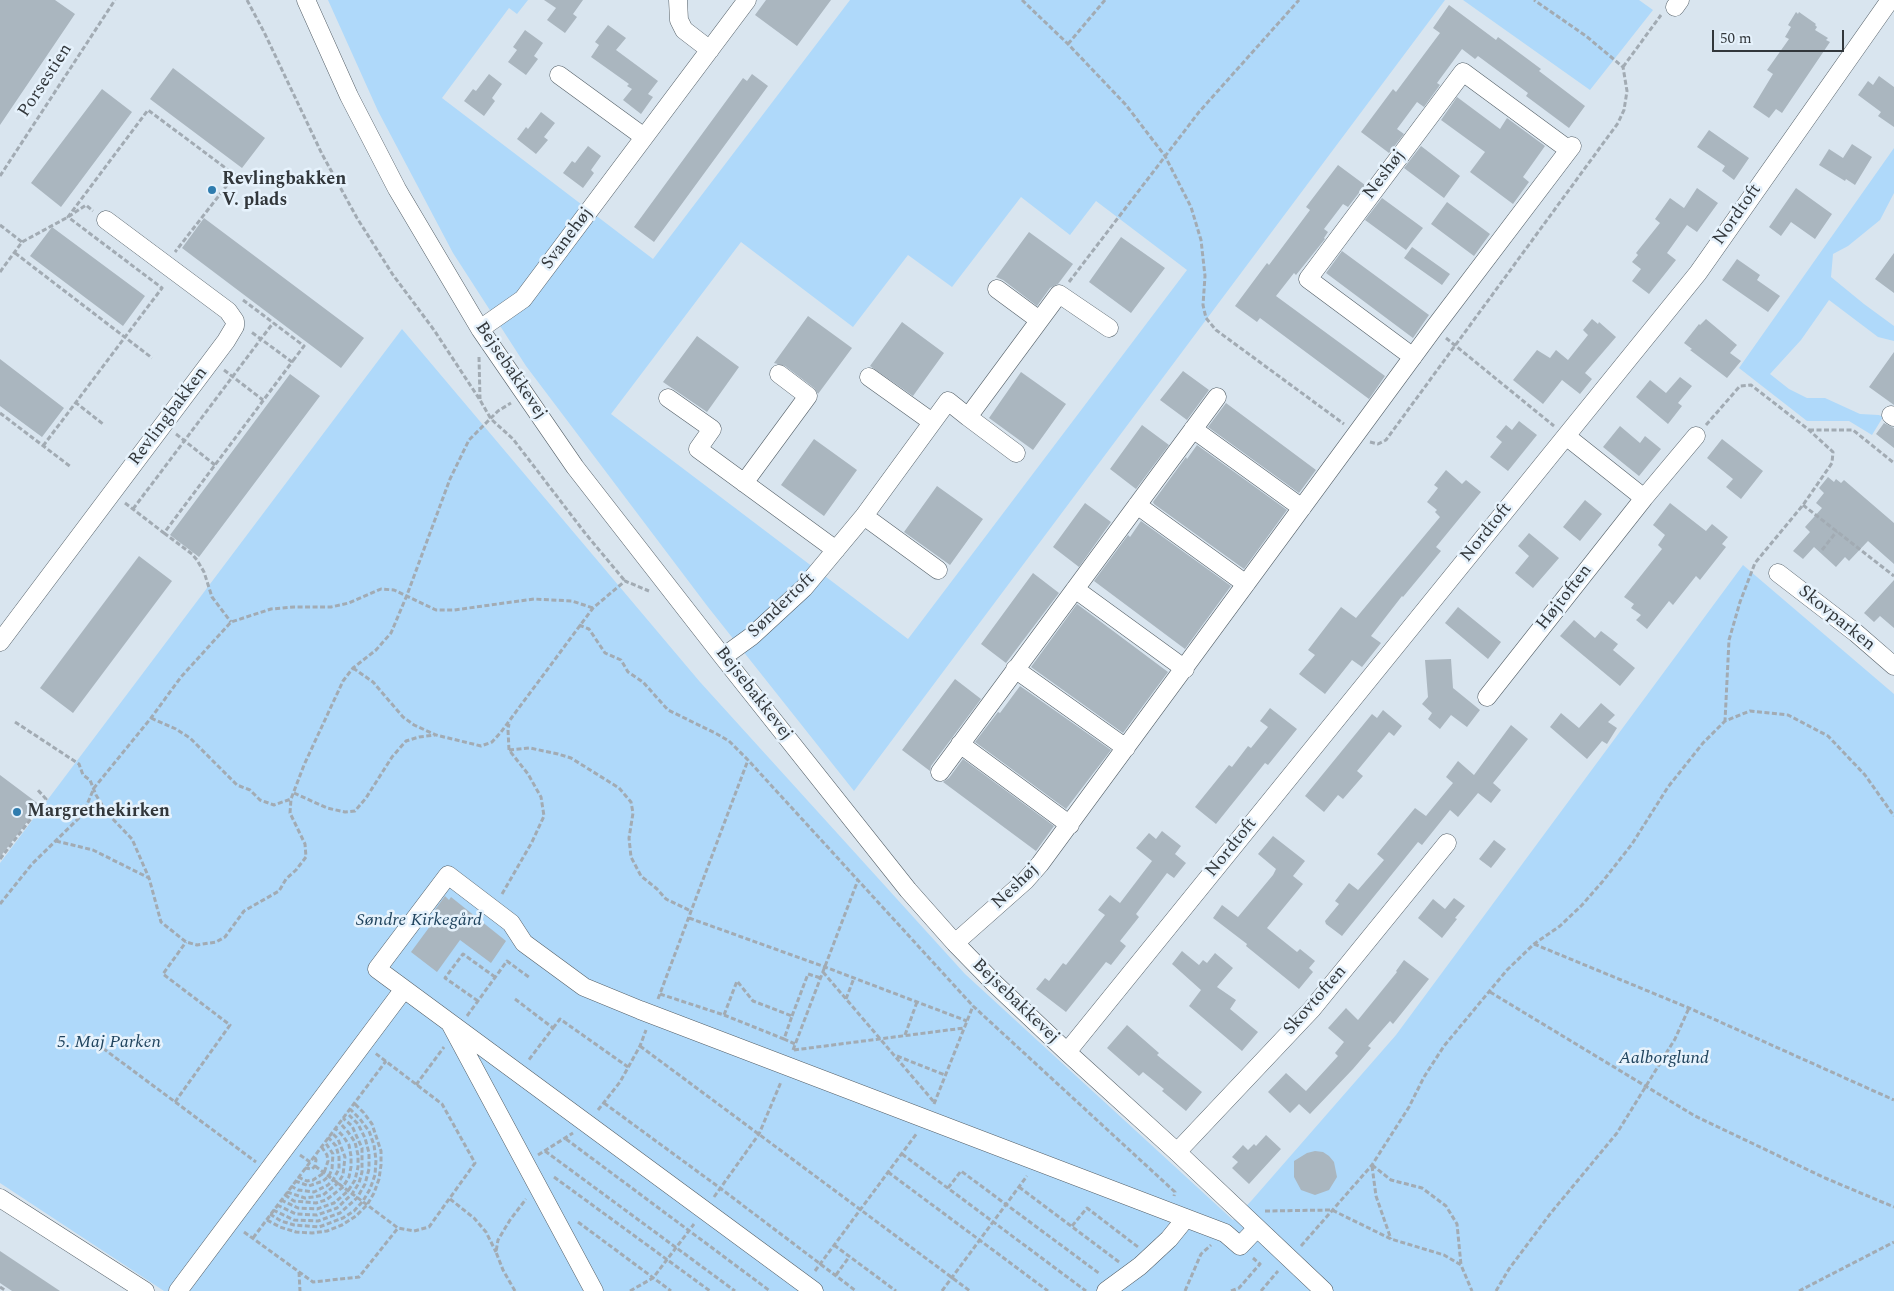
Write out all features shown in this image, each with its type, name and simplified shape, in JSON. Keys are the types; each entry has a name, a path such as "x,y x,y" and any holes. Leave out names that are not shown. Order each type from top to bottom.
{"street":[{"name":"Bejsebakkevej","path":"306,0 349,96 393,181 480,329 575,466 723,657 908,890 956,943 995,984 1324,1291"},
{"path":"678,0 680,20 684,30 710,50"},
{"name":"Svanehøj","path":"480,329 523,299 748,0"},
{"name":"Nordtoft","path":"1067,1052 1698,273 1890,0"},
{"name":"Neshøj","path":"956,943 1025,881 1040,864 1413,357 1571,148 1463,72 1308,279 1413,357"},
{"path":"559,75 644,137"},
{"path":"106,220 228,311 235,322"},
{"path":"997,289 1040,320"},
{"path":"968,417 1059,294 1109,328"},
{"name":"Revlingbakken","path":"0,642 226,341 233,331 235,322"},
{"path":"744,483 808,396 780,374"},
{"path":"869,377 932,422"},
{"path":"940,772 1217,397"},
{"path":"668,398 712,429 698,448 836,550"},
{"name":"Søndertoft","path":"723,657 779,613 804,588 864,516 948,401 1016,453"},
{"path":"1194,429 1302,508"},
{"path":"1566,436 1644,498"},
{"name":"Højtoften","path":"1487,697 1644,498 1696,436"},
{"path":"1137,505 1246,584"},
{"path":"864,516 938,570"},
{"name":"Skovparken","path":"1778,573 1856,633 1894,666"},
{"path":"1075,589 1185,669"},
{"path":"1015,669 1126,748"},
{"path":"960,744 1070,825"},
{"name":"Skovtoften","path":"1176,1152 1312,1009 1447,843"},
{"path":"809,1288 481,1046 455,1031 404,988 377,969 448,875 511,923 524,944 584,987 652,1015 790,1058 927,1120 1225,1233 1240,1246 1257,1228"},
{"path":"178,1291 404,988"},
{"path":"455,1031 594,1291"},
{"path":"0,1198 145,1291"},
{"path":"1110,1288 1151,1256 1169,1239 1186,1218"}],"path":[{"name":"Porsestien","path":"0,176 115,0"},
{"path":"247,0 322,154 357,218 393,275 434,330 491,419 513,439 585,533 625,581 653,592"},
{"path":"1022,0 1068,44 1126,105 1165,156 1192,207 1201,240 1205,276 1203,305 1206,318 1216,330 1370,442 1378,444 1386,440 1455,345 1566,436"},
{"path":"1068,44 1105,0"},
{"path":"1059,294 1224,82 1268,37 1299,0"},
{"path":"1623,66 1666,9 1677,4"},
{"path":"0,272 22,242 86,205 106,220"},
{"path":"0,225 22,242"},
{"path":"14,253 152,358"},
{"path":"164,532 304,346 236,294"},
{"path":"235,322 292,362"},
{"path":"133,509 273,323"},
{"path":"480,354 478,361 480,400"},
{"path":"233,376 263,400"},
{"path":"1696,436 1740,386 1751,385 1809,430 1833,452 1832,463 1802,505 1754,564 1729,640 1726,721"},
{"path":"75,402 103,424"},
{"path":"15,722 79,764 84,775 90,780 96,795 107,813 132,839 149,878 161,922 186,942 197,946 216,942 225,937 244,911 279,891 286,878 296,870 306,857 305,844 290,813 291,799 332,702 343,681 353,668 376,650 391,633 462,452 474,435 498,411 513,402"},
{"path":"0,413 71,467"},
{"path":"1809,430 1853,430 1894,463"},
{"path":"184,441 215,464"},
{"path":"112,494 192,554 204,572 217,606 231,622"},
{"path":"1802,505 1894,576"},
{"path":"1822,550 1837,531"},
{"path":"353,668 373,682 403,717 414,725 436,735 482,746 492,742 510,721 593,608 625,581"},
{"path":"0,904 32,864 83,814 94,788 151,718 180,677 231,622 271,610 294,607 331,607 349,602 380,589 394,590 436,610 454,610 534,599 572,601 593,608"},
{"path":"579,626 589,629 605,653 621,660 628,672 643,682 668,710 722,737 748,760 973,1006 1175,1192 1169,1211"},
{"path":"1261,1291 1372,1165 1444,1046 1507,970 1534,944 1560,926 1604,881 1632,844 1668,787 1703,743 1726,721 1750,711 1788,715 1828,736 1865,775 1894,816"},
{"path":"151,718 176,729 190,738 237,785 250,790 260,800 274,805 291,799"},
{"path":"494,910 532,842 544,816 541,797 528,774 509,750 508,730 510,721"},
{"path":"294,793 327,808 345,812 355,811 366,798 392,757 406,741 436,735"},
{"path":"509,750 530,748 570,758 619,788 631,802 633,813 629,838 631,857 641,876 666,899 691,911"},
{"path":"748,760 660,994 724,1015 796,1044 858,880"},
{"path":"0,859 46,799 37,789"},
{"path":"56,840 93,850 149,878"},
{"path":"688,918 967,1021"},
{"path":"175,1102 230,1024 163,974 186,942"},
{"path":"1534,944 1689,1008 1894,1100"},
{"path":"478,1001 446,978 463,954 495,977"},
{"path":"416,1085 507,961 530,978"},
{"path":"823,972 934,1102"},
{"path":"784,1039 808,974 821,978"},
{"path":"846,999 854,978"},
{"path":"724,1015 738,981 753,1000 792,1016"},
{"path":"1490,992 1694,1116 1816,1174 1894,1207"},
{"path":"514,1000 553,1028"},
{"path":"905,1035 917,1002"},
{"path":"809,1288 820,1263 927,1120 973,1006"},
{"path":"1496,1291 1509,1269 1550,1214 1617,1133 1675,1039 1689,1008"},
{"path":"525,1162 566,1139 586,1123 604,1103 620,1082 640,1046 652,1015"},
{"path":"518,1073 560,1019 628,1067"},
{"path":"630,1291 653,1278 759,1134 790,1058 880,1038 964,1028"},
{"path":"85,1035 268,1172"},
{"path":"314,1156 316,1166 362,1202 398,1228 414,1231 430,1227 476,1163 442,1104 363,1044"},
{"path":"640,1046 970,1291"},
{"path":"895,1056 946,1075"},
{"path":"253,1238 386,1061"},
{"path":"267,1220 296,1232 312,1233 327,1231 342,1225 356,1216 367,1205 379,1179 381,1151 372,1124 354,1103"},
{"path":"604,1103 856,1291"},
{"path":"270,1214 294,1225 319,1227 343,1218 354,1211 362,1202 370,1189 375,1174 376,1160 374,1145 369,1131 350,1109"},
{"path":"273,1210 294,1220 318,1221 340,1213 358,1198 365,1184 369,1169 369,1153 365,1138 358,1124 347,1113"},
{"path":"277,1206 296,1214 317,1215 337,1208 352,1194 359,1183 363,1154 358,1136 352,1126 343,1118"},
{"path":"281,1200 298,1208 317,1209 334,1203 348,1191 355,1180 358,1155 355,1142 339,1122"},
{"path":"286,1193 294,1200 316,1203 326,1200 343,1187 352,1167 351,1156 349,1145 335,1128"},
{"path":"286,1193 305,1198 314,1197 324,1195 338,1183 342,1175 345,1157 338,1139 332,1133"},
{"path":"291,1186 298,1190 314,1192 334,1180 339,1169 339,1157 336,1146 328,1137"},
{"path":"566,1139 770,1291"},
{"path":"295,1181 309,1186 323,1181 329,1176 332,1169 333,1154 325,1142"},
{"path":"298,1177 313,1180 324,1173 327,1168 327,1155 321,1146"},
{"path":"545,1151 735,1291"},
{"path":"541,1153 545,1161"},
{"path":"902,1154 1086,1291"},
{"path":"302,1156 310,1162"},
{"path":"942,1291 1038,1162"},
{"path":"1372,1165 1376,1196 1391,1239"},
{"path":"1372,1165 1391,1180 1422,1188 1446,1206 1458,1224 1461,1266 1472,1291"},
{"path":"305,1168 312,1169 316,1166"},
{"path":"549,1169 558,1185"},
{"path":"948,1188 961,1171 1007,1204 1110,1288"},
{"path":"888,1172 1048,1291"},
{"path":"554,1177 710,1291"},
{"path":"496,1252 498,1240 510,1220 537,1185"},
{"path":"1019,1187 1132,1272"},
{"path":"450,1199 474,1218 486,1232 503,1270 515,1291"},
{"path":"1072,1226 1087,1208 1151,1256"},
{"path":"1243,1214 1257,1211 1332,1210 1391,1239 1444,1255 1461,1266"},
{"path":"574,1215 579,1223 670,1291"},
{"path":"245,1233 313,1282 358,1277 398,1228"},
{"path":"1185,1291 1201,1254 1225,1233"},
{"path":"1799,1291 1894,1242"},
{"path":"834,1246 896,1291"},
{"path":"1232,1291 1239,1288 1260,1264 1240,1246"},
{"path":"836,1275 849,1257"},
{"path":"298,1272 300,1291"},
{"path":"0,1287 6,1291"},
{"path":"1239,1288 1243,1291"}],"green space":[{"path":"328,0 528,0 517,14 509,8 442,98 653,259 850,0 1445,0 854,791 708,607 526,366 453,253 378,111","holes":["1021,197 1070,235 1096,201 1187,270 908,639 611,414 741,242 853,327 908,255 952,287"]},
{"path":"1463,0 1639,0 1653,10 1590,90"},
{"path":"1894,148 1894,193 1880,220 1848,246 1833,254 1831,277 1894,326 1894,341 1878,337 1829,300 1801,340 1770,374 1789,389 1807,398 1825,398 1860,414 1883,417 1872,435 1849,421 1807,421 1739,368"},
{"name":"Søndre Kirkegård","path":"402,329 700,682 965,974 1233,1220 1396,1035 1743,565 1894,694 1894,1291 164,1291 0,1183 0,863"}],"building":[{"path":"0,0 55,0 75,14 0,125"},
{"path":"544,0 583,0 573,14 577,17 565,33 547,20 556,8"},
{"path":"766,0 831,0 797,46 755,15"},
{"path":"1449,5 1496,40 1498,37 1541,69 1539,71 1585,106 1569,128 1526,96 1528,93 1478,56 1475,59 1462,49 1437,83 1440,85 1424,107 1417,102 1397,129 1404,134 1389,153 1361,132 1393,89 1396,92 1440,33 1433,28"},
{"path":"1796,12 1798,14 1799,12 1816,24 1815,30 1828,38 1826,40 1830,42 1782,113 1776,109 1769,118 1753,107 1773,74 1767,70 1789,39 1785,37 1791,27 1788,25"},
{"path":"608,25 626,38 616,50 658,81 648,94 653,97 641,114 623,100 632,89 627,86 629,84 591,57 599,45 595,42"},
{"path":"525,30 543,43 534,56 538,59 526,75 508,62 517,50 513,47"},
{"path":"173,68 265,138 242,168 150,99"},
{"path":"489,74 502,84 492,98 495,101 484,116 464,101 473,89 476,91"},
{"path":"752,74 768,86 654,242 634,227 743,78 747,81"},
{"path":"1879,76 1894,87 1894,127 1878,116 1881,112 1858,95 1868,81 1873,85"},
{"path":"102,89 132,112 61,207 31,183"},
{"path":"1457,97 1500,129 1507,118 1545,146 1523,177 1529,182 1513,204 1470,172 1485,152 1441,120"},
{"path":"541,112 555,123 544,137 548,140 536,154 517,139 526,127 528,129"},
{"path":"1709,130 1749,158 1734,180 1722,171 1725,166 1697,147"},
{"path":"1852,144 1872,157 1855,185 1819,165 1829,149 1843,158"},
{"path":"588,146 601,156 591,170 594,173 583,188 563,173 572,161 575,163"},
{"path":"1421,146 1460,176 1444,198 1404,168"},
{"path":"1338,165 1365,185 1348,207 1343,204 1324,229 1328,232 1325,239 1276,296 1385,376 1369,399 1260,318 1257,322 1235,306 1267,263 1269,265 1310,210 1306,207"},
{"path":"1697,188 1718,203 1697,232 1687,225 1667,253 1676,260 1649,294 1632,281 1641,269 1632,262 1638,255 1636,253 1660,223 1655,219 1670,198 1684,208"},
{"path":"1796,188 1832,214 1815,239 1791,222 1781,236 1769,227"},
{"path":"1382,198 1423,228 1406,250 1365,220"},
{"path":"1447,202 1490,234 1474,256 1431,224"},
{"path":"204,218 364,338 341,368 182,248"},
{"path":"52,227 145,296 123,326 30,256"},
{"path":"1029,232 1073,264 1058,284 1050,288 1037,306 1003,280 996,277"},
{"path":"1121,237 1165,268 1131,313 1089,282"},
{"path":"1412,247 1450,274 1442,285 1404,258"},
{"path":"1342,251 1429,315 1413,338 1326,273"},
{"path":"1894,253 1894,293 1875,279"},
{"path":"1737,259 1760,275 1757,280 1780,296 1768,312 1722,280"},
{"path":"808,316 852,348 818,394 814,388 785,366 774,363"},
{"path":"1592,319 1598,324 1599,322 1616,337 1585,373 1592,379 1580,394 1562,380 1543,404 1513,380 1537,350 1550,358 1556,350 1568,360 1588,335 1583,330"},
{"path":"1706,319 1737,345 1730,353 1741,361 1727,378 1690,350 1692,349 1684,343 1699,324"},
{"path":"902,322 944,353 913,396 870,366"},
{"path":"697,336 739,367 707,412 663,382"},
{"path":"1894,352 1894,405 1869,387"},
{"path":"0,359 64,408 42,437 0,406"},
{"path":"1183,371 1209,390 1187,420 1160,400"},
{"path":"1021,372 1066,404 1033,450 989,418"},
{"path":"290,374 320,396 199,557 170,535"},
{"path":"1680,377 1692,386 1678,403 1682,406 1668,424 1636,397 1650,380 1666,393"},
{"path":"1226,403 1316,470 1299,493 1208,427"},
{"path":"1519,421 1537,435 1508,471 1490,457 1502,442 1496,437 1506,425 1512,430"},
{"path":"1884,423 1894,428 1894,448 1876,434"},
{"path":"1142,425 1169,445 1136,489 1110,469"},
{"path":"1620,426 1640,443 1645,436 1661,449 1639,476 1603,447"},
{"path":"814,439 857,470 824,516 781,485"},
{"path":"1722,439 1763,471 1741,499 1726,487 1733,479 1707,458"},
{"path":"1197,445 1287,510 1244,569 1153,502"},
{"path":"1446,470 1462,484 1466,480 1481,492 1436,547 1441,551 1371,636 1381,643 1362,667 1352,660 1325,694 1299,674 1315,655 1308,650 1341,607 1356,618 1440,517 1435,512 1437,510 1427,502 1438,488 1434,485"},
{"path":"1828,477 1834,482 1836,479 1841,483 1844,480 1894,523 1894,564 1868,541 1849,561 1845,557 1836,567 1814,547 1803,559 1793,551 1810,532 1805,527 1822,508 1816,503 1824,493 1819,488"},
{"path":"937,486 983,519 950,565 904,532"},
{"path":"1585,500 1602,514 1580,541 1563,527"},
{"path":"1085,503 1111,522 1079,567 1053,547"},
{"path":"1670,503 1706,531 1712,524 1728,537 1722,544 1726,547 1700,580 1696,576 1673,605 1669,601 1647,629 1636,620 1641,615 1631,608 1634,604 1624,597 1662,549 1658,545 1665,535 1653,525"},
{"path":"1141,521 1231,586 1185,649 1094,581 1128,535 1130,537"},
{"path":"1529,533 1559,558 1533,588 1515,573 1529,556 1518,546"},
{"path":"139,556 172,581 73,713 40,688"},
{"path":"1033,573 1059,593 1006,663 981,644"},
{"path":"1894,580 1894,628 1880,616 1874,622 1864,613"},
{"path":"1077,604 1168,672 1123,733 1031,667"},
{"path":"1458,607 1501,642 1488,659 1445,623"},
{"path":"1574,620 1595,638 1601,631 1618,644 1613,650 1635,668 1620,686 1560,636"},
{"path":"1451,659 1453,688 1480,710 1467,727 1451,715 1440,729 1428,719 1432,713 1422,704 1428,697 1425,660"},
{"path":"955,679 981,699 931,766 930,771 902,750"},
{"path":"1020,686 1111,750 1066,809 975,742"},
{"path":"1601,703 1615,715 1608,722 1617,728 1607,744 1602,741 1587,759 1550,727 1561,713 1579,728"},
{"path":"1270,708 1297,729 1268,765 1265,763 1216,824 1195,807 1229,765 1232,767 1248,746 1251,748 1268,727 1260,721"},
{"path":"1383,710 1402,726 1394,736 1389,732 1357,771 1363,776 1343,799 1338,795 1324,812 1305,796 1372,714 1377,718"},
{"path":"1511,725 1528,739 1493,783 1501,790 1491,803 1478,793 1458,817 1450,810 1422,845 1418,842 1342,936 1326,924 1325,921 1339,904 1335,901 1349,883 1358,890 1384,860 1377,854 1415,808 1426,816 1453,783 1446,777 1458,761 1474,775"},
{"path":"963,759 1054,826 1036,851 943,782 949,778"},
{"name":"Margrethekirken","path":"0,775 40,805 0,857"},
{"path":"1162,831 1181,846 1175,854 1186,863 1174,878 1167,873 1136,914 1139,917 1120,941 1126,946 1111,965 1106,962 1066,1012 1036,989 1045,978 1049,981 1063,963 1066,965 1105,915 1098,910 1110,895 1120,903 1152,861 1136,848 1149,833 1156,839"},
{"path":"1273,836 1305,861 1293,876 1303,884 1267,928 1297,952 1300,949 1315,961 1309,968 1313,972 1299,989 1246,946 1247,944 1213,918 1222,905 1238,917 1273,875 1276,869 1258,854"},
{"path":"1494,840 1506,849 1491,868 1479,859"},
{"path":"445,896 449,900 451,897 506,941 491,963 460,940 437,972 411,952 439,914 434,911"},
{"path":"1454,898 1465,906 1442,938 1418,918 1433,899 1445,909"},
{"path":"1182,951 1199,965 1203,960 1207,963 1215,953 1233,968 1217,987 1236,1000 1230,1009 1258,1032 1242,1051 1189,1006 1201,990 1172,964"},
{"path":"1404,960 1429,979 1393,1024 1390,1021 1368,1046 1371,1048 1353,1069 1310,1114 1299,1104 1290,1113 1268,1092 1286,1073 1306,1091 1338,1056 1335,1053 1344,1042 1328,1028 1346,1008 1358,1020 1397,972"},
{"path":"1127,1025 1159,1053 1157,1055 1202,1092 1186,1111 1162,1091 1164,1089 1143,1072 1139,1076 1107,1048"},
{"path":"1266,1135 1281,1149 1249,1184 1232,1168 1238,1162 1232,1157 1243,1145 1248,1150 1254,1144 1256,1146"},
{"path":"1323,1152 1329,1156 1334,1162 1337,1177 1329,1190 1315,1195 1301,1190 1294,1177 1294,1161 1307,1153"},
{"path":"0,1251 60,1291 12,1291 0,1283"}],"place":[{"name":"Revlingbakken V. plads","path":"212,190"},
{"name":"Margrethekirken","path":"17,812"}],"park label":[{"name":"5. Maj Parken","path":"109,1043"},
{"name":"Aalborglund","path":"1664,1059"}]}
